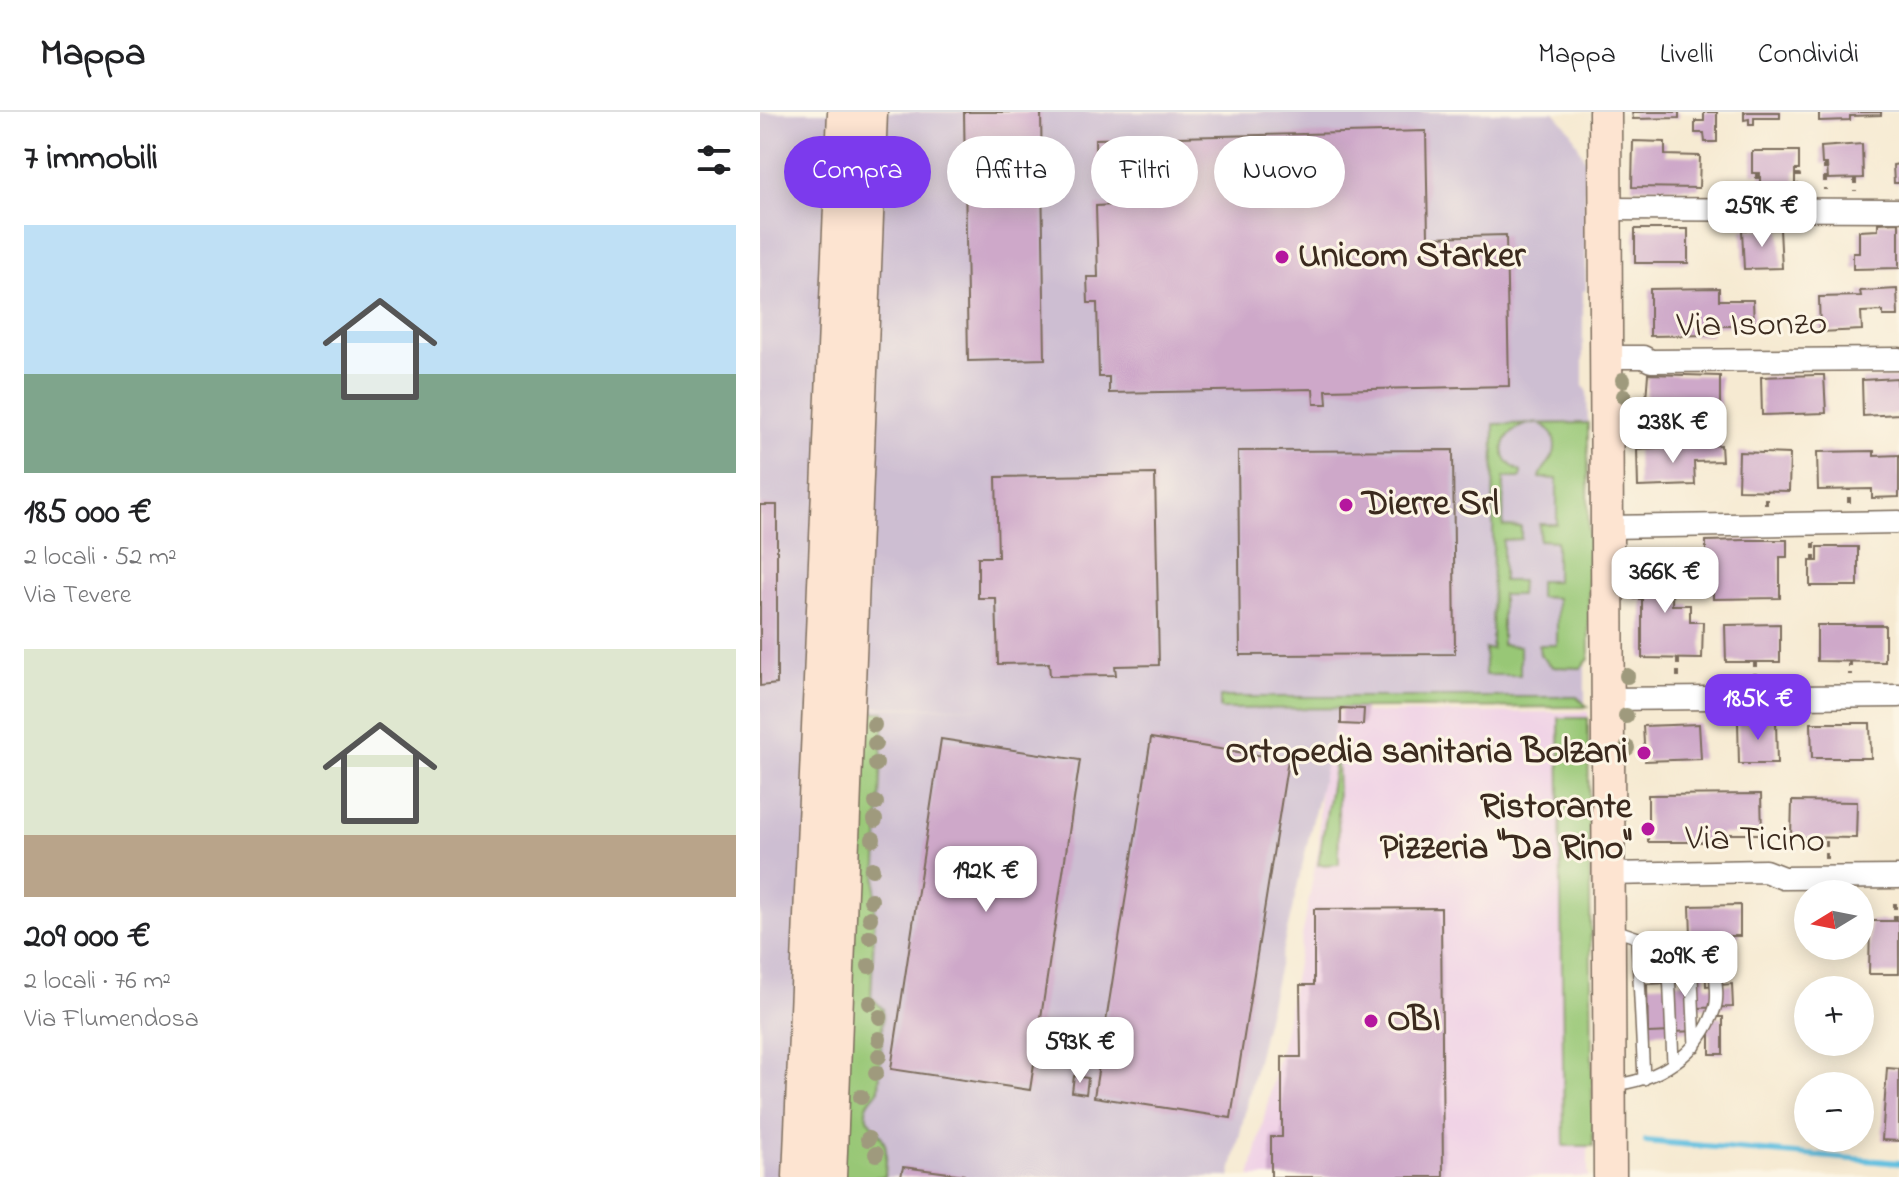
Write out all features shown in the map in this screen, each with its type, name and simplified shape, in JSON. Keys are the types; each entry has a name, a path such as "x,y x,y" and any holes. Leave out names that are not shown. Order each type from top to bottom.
{"street":[{"path":"799,1177 844,112"},
{"path":"830,1177 871,112"},
{"path":"1605,112 1609,874 1623,933 1610,1085 1610,1177"},
{"path":"1605,209 1899,210"},
{"name":"Via Isonzo","path":"1606,357 1643,357 1651,361 1899,359"},
{"path":"1607,527 1899,522"},
{"path":"1608,699 1899,696"},
{"name":"Via Ticino","path":"1609,874 1765,871 1783,878 1899,877"}],"lane":[{"path":"1610,1085 1630,1084 1644,1079 1661,1072 1695,1046 1716,1006 1714,964 1623,933 1644,1079"},
{"path":"1668,948 1673,1063"},
{"path":"1691,956 1695,1046"}],"path":[{"path":"1825,164 1825,198"},
{"path":"1757,173 1757,199"},
{"path":"1795,175 1799,175 1799,198"},
{"path":"1814,537 1814,561"},
{"path":"1678,659 1678,686"},
{"path":"1826,838 1826,862"},
{"path":"1895,902 1895,921"}],"shaded area":[{"path":"760,112 1554,112 1571,131 1585,160 1583,386 1587,390 1588,423 1584,424 1585,707 1339,707 1230,1177 760,1177","holes":["871,426 862,707 1004,708 860,708 870,428 806,433"]},
{"path":"1588,712 1588,1177 1250,1177 1284,1034 1319,845 1320,713"}],"green space":[{"path":"1588,423 1589,659 1581,668 1553,667 1540,655 1539,645 1557,645 1557,598 1539,597 1539,581 1556,581 1556,541 1539,540 1540,524 1557,524 1557,479 1540,478 1555,451 1550,431 1541,424 1529,424 1507,438 1503,449 1507,461 1521,472 1521,478 1504,478 1503,526 1521,527 1521,539 1503,540 1503,581 1521,581 1520,595 1502,595 1502,645 1520,646 1520,675 1485,675 1485,649 1492,649 1494,424"},
{"path":"1220,697 1577,697 1588,707 1220,709"},
{"path":"865,712 884,712 871,997 883,1009 879,1090 871,1099 866,1113 885,1144 886,1160 885,1177 840,1177"},
{"path":"1559,718 1588,718 1593,1146 1564,1146"},
{"path":"1337,749 1339,864 1318,865"}],"building":[{"path":"964,112 1041,112 1041,136 964,136"},
{"path":"1632,112 1679,112 1679,118 1633,119"},
{"path":"1704,112 1717,112 1717,142 1705,142 1704,133 1695,133 1695,121 1704,121"},
{"path":"1744,112 1780,112 1780,118 1754,118 1754,125 1749,125 1749,119 1744,120"},
{"path":"1819,112 1881,112 1881,115 1819,121"},
{"name":"Unicom Starker","path":"1426,131 1428,237 1506,235 1509,386 1326,390 1327,404 1314,404 1313,389 1109,393 1109,377 1099,377 1097,303 1088,303 1087,277 1098,277 1096,208 1198,208 1198,137 1214,136 1214,208 1345,208 1345,136 1219,136"},
{"path":"1633,141 1665,142 1665,155 1700,156 1699,188 1632,187"},
{"path":"1862,144 1863,178 1828,179 1827,164 1822,164 1821,147"},
{"path":"1752,151 1799,151 1795,186 1760,186 1760,173 1752,173"},
{"path":"1899,164 1899,183 1894,183 1893,165"},
{"path":"966,208 1043,208 1045,359 968,361"},
{"path":"1899,222 1899,268 1853,269 1853,253 1859,253 1859,231 1878,230 1878,223"},
{"path":"1635,229 1688,229 1688,263 1635,263"},
{"path":"1780,229 1782,268 1744,269 1742,230"},
{"path":"1719,288 1719,300 1753,300 1754,326 1711,326 1711,335 1650,336 1650,289"},
{"path":"1897,289 1898,316 1883,316 1883,311 1861,312 1862,330 1820,332 1819,297 1861,296 1860,291"},
{"path":"1648,374 1720,376 1720,408 1691,408 1691,424 1644,424"},
{"path":"1824,375 1826,413 1762,415 1761,377"},
{"path":"1897,378 1899,414 1863,416 1862,380"},
{"path":"1721,445 1722,461 1694,462 1695,485 1638,487 1637,449"},
{"name":"Dierre Srl","path":"1453,450 1455,654 1240,655 1238,451"},
{"path":"1874,451 1874,456 1899,455 1899,497 1872,498 1872,489 1818,490 1817,452"},
{"path":"1739,452 1790,454 1789,491 1738,490"},
{"path":"1155,474 1159,665 1115,666 1116,675 1050,676 1049,663 998,664 996,598 978,598 978,557 998,557 996,477"},
{"path":"760,505 777,505 777,684 760,686"},
{"path":"1787,540 1787,557 1780,557 1780,598 1713,599 1713,558 1706,559 1706,541"},
{"path":"1818,547 1858,547 1858,586 1810,586 1810,561 1818,561"},
{"path":"1635,560 1673,560 1672,605 1690,605 1690,622 1703,622 1702,659 1642,658 1642,599 1635,599"},
{"path":"1780,624 1780,662 1726,662 1725,625"},
{"path":"1817,625 1885,625 1885,662 1817,661"},
{"path":"1341,708 1364,709 1363,725 1341,724"},
{"path":"1776,720 1777,764 1739,764 1738,721"},
{"path":"1811,723 1870,723 1871,758 1812,758"},
{"path":"1699,724 1701,759 1645,761 1643,726"},
{"path":"1151,738 1288,760 1231,1118 1094,1097"},
{"path":"941,739 1080,760 1030,1090 891,1069"},
{"path":"1761,794 1762,834 1721,834 1721,842 1648,842 1648,795"},
{"path":"1792,801 1857,802 1856,838 1791,837"},
{"path":"1740,905 1740,936 1691,936 1690,906"},
{"name":"OBI","path":"1441,908 1443,1177 1271,1177 1271,1137 1282,1137 1282,1057 1301,1057 1300,985 1314,985 1314,909"},
{"path":"1874,921 1899,921 1899,974 1869,974 1869,960 1874,960"},
{"path":"1688,952 1705,952 1706,986 1732,984 1733,1007 1696,1008 1697,1031 1648,1033 1647,984 1689,982"},
{"path":"1706,1017 1723,1017 1723,1054 1710,1054"},
{"path":"1887,1068 1899,1069 1899,1141 1882,1140"},
{"path":"1074,1076 1088,1078 1086,1094 1072,1092"},
{"path":"903,1167 964,1175 964,1177 901,1177"}],"waterway":[{"path":"1646,1141 1899,1163"}],"place":[{"name":"Unicom Starker","path":"1282,257"},
{"name":"Dierre Srl","path":"1346,505"},
{"name":"Ortopedia sanitaria Bolzani","path":"1644,753"},
{"name":"Ristorante Pizzeria \"Da Rino\"","path":"1648,829"},
{"name":"OBI","path":"1371,1021"}]}
